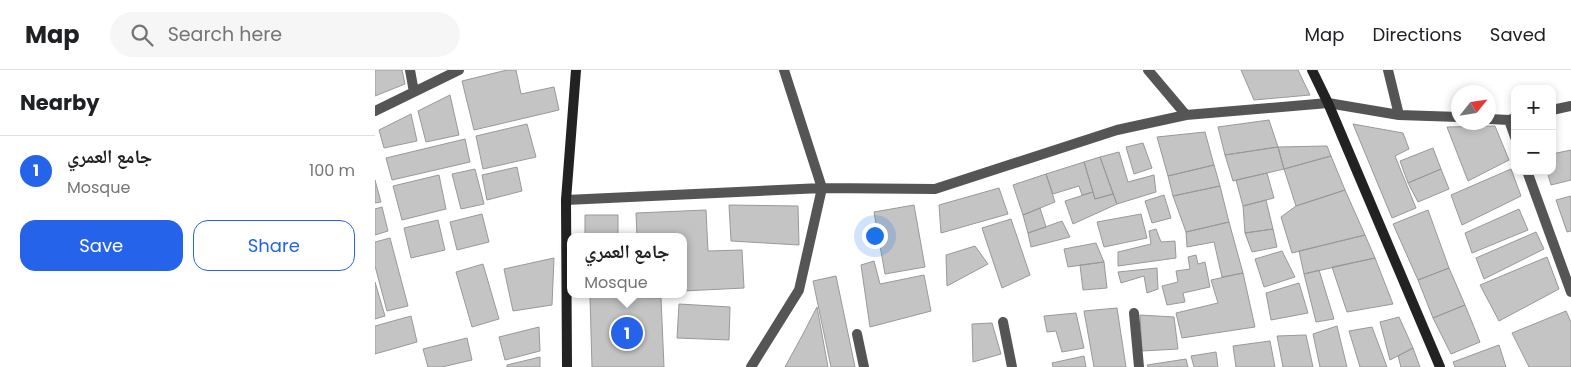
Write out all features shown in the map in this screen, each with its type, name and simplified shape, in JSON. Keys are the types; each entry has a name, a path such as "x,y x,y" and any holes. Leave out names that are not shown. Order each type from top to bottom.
{"street":[{"path":"410,70 414,92"},
{"path":"375,111 459,70"},
{"path":"567,367 566,200 576,70"},
{"path":"751,367 799,290 822,188 784,70"},
{"path":"1148,70 1186,115"},
{"path":"1312,70 1328,103 1440,367"},
{"path":"1388,70 1399,115"},
{"path":"566,200 822,188 935,189 1117,130 1186,115 1328,103 1399,115 1451,117"},
{"path":"1556,109 1571,106"},
{"path":"1496,119 1511,119"},
{"path":"1528,175 1571,292"},
{"path":"1134,313 1139,367"},
{"path":"1003,322 1012,367"},
{"path":"857,334 864,367"}],"building":[{"path":"375,70 402,70 405,84 375,96"},
{"path":"507,70 516,70 521,94 554,87 559,110 474,130 462,81"},
{"path":"1241,70 1298,70 1310,95 1254,100"},
{"path":"450,95 459,135 426,142 418,111"},
{"path":"411,114 417,141 384,148 379,130"},
{"path":"1269,120 1278,147 1225,155 1218,127"},
{"path":"527,124 536,157 483,169 476,136"},
{"path":"1353,124 1403,133 1409,149 1395,156 1416,208 1392,218"},
{"path":"1447,127 1451,127 1451,130 1496,130 1496,128 1509,160 1468,181"},
{"path":"1205,132 1214,165 1168,176 1157,137"},
{"path":"465,139 470,162 392,180 386,158"},
{"path":"1143,143 1152,168 1134,174 1126,147"},
{"path":"1327,146 1331,156 1284,169 1278,147"},
{"path":"1278,147 1284,169 1233,181 1225,155"},
{"path":"1433,148 1441,169 1408,183 1400,161"},
{"path":"1571,150 1571,180 1551,185 1548,175 1556,175 1556,153"},
{"path":"1119,152 1128,182 1154,175 1156,192 1117,204 1100,157"},
{"path":"1331,156 1345,190 1296,206 1284,169"},
{"path":"1100,157 1113,194 1095,199 1084,162"},
{"path":"1084,162 1093,192 1082,195 1079,186 1053,194 1046,174"},
{"path":"1214,165 1220,186 1173,196 1168,176"},
{"path":"517,167 522,191 487,200 482,175"},
{"path":"475,169 484,204 461,209 452,174"},
{"path":"1441,169 1449,189 1418,202 1408,183"},
{"path":"1511,169 1511,175 1513,175 1521,196 1462,225 1451,195"},
{"path":"1267,173 1274,198 1243,206 1236,180"},
{"path":"1046,174 1055,202 1023,215 1013,185"},
{"path":"439,175 446,209 402,220 393,186"},
{"path":"375,180 381,202 375,203"},
{"path":"1220,186 1229,222 1186,232 1173,196"},
{"path":"999,188 1008,214 941,233 939,205"},
{"path":"1345,190 1365,235 1292,253 1281,217 1296,206"},
{"path":"1093,192 1095,199 1113,194 1117,204 1073,224 1065,201"},
{"path":"1164,195 1171,218 1152,223 1145,201"},
{"path":"1571,196 1571,231 1567,232 1556,200"},
{"path":"1266,200 1273,229 1245,233 1243,206"},
{"path":"729,205 798,206 799,245 731,241"},
{"path":"914,205 925,267 885,274 874,212"},
{"path":"382,207 388,231 375,235 375,209"},
{"path":"1040,208 1046,227 1028,233 1023,215"},
{"path":"1519,209 1528,230 1472,253 1465,233"},
{"path":"706,210 708,251 742,250 744,288 687,291 687,233 637,233 636,213"},
{"path":"1428,210 1449,268 1418,280 1393,224"},
{"path":"482,214 489,242 457,250 450,222"},
{"path":"1141,214 1147,238 1104,247 1097,222"},
{"path":"585,215 618,215 618,233 585,233"},
{"path":"1011,219 1030,275 1002,288 982,228"},
{"path":"438,220 445,250 411,258 404,228"},
{"path":"1062,221 1070,237 1031,247 1028,233"},
{"path":"1229,222 1243,273 1222,277 1214,242 1187,247 1186,232"},
{"path":"1156,229 1161,242 1175,241 1176,258 1118,266 1118,252 1151,244 1149,231"},
{"path":"1273,229 1277,247 1252,252 1245,233"},
{"path":"1536,232 1544,249 1484,279 1476,258"},
{"path":"1365,235 1375,258 1304,274 1299,251"},
{"path":"390,238 408,306 387,311 375,266 375,242"},
{"path":"1096,243 1104,262 1068,267 1064,249"},
{"path":"975,246 988,264 947,286 946,255"},
{"path":"1282,251 1295,277 1264,287 1255,259"},
{"path":"1196,255 1198,264 1205,262 1210,287 1183,293 1185,302 1167,305 1162,286 1178,282 1176,271 1190,269 1188,257"},
{"path":"1547,257 1559,289 1499,321 1480,285"},
{"path":"554,258 552,305 513,311 504,269"},
{"path":"1375,258 1393,304 1347,312 1332,267"},
{"path":"874,261 880,284 924,275 931,311 870,327 861,265"},
{"path":"1104,262 1107,288 1083,290 1080,265"},
{"path":"483,264 499,319 472,327 456,272"},
{"path":"1157,268 1158,289 1147,293 1144,276 1121,283 1118,272"},
{"path":"1449,268 1465,305 1433,318 1418,280"},
{"path":"1319,270 1334,319 1316,322 1304,274"},
{"path":"1243,273 1255,327 1182,338 1176,313 1218,303 1211,280"},
{"path":"836,276 855,367 831,367 813,281"},
{"path":"375,282 385,316 375,319"},
{"path":"1299,283 1308,313 1271,320 1266,293"},
{"path":"590,298 661,298 664,367 592,367"},
{"path":"679,304 730,307 729,340 677,338"},
{"path":"1465,305 1480,342 1451,354 1433,318"},
{"path":"817,307 828,367 785,367 803,334"},
{"path":"1117,308 1126,367 1094,367 1084,311"},
{"path":"1566,311 1571,322 1571,367 1529,367 1512,333"},
{"path":"1076,313 1084,348 1062,352 1056,331 1047,332 1044,316"},
{"path":"1140,315 1174,317 1178,349 1142,351"},
{"path":"411,316 417,342 375,354 375,326"},
{"path":"1399,317 1413,348 1390,360 1380,322"},
{"path":"992,323 1001,354 973,362 972,324"},
{"path":"1337,326 1347,367 1320,367 1313,334"},
{"path":"539,327 540,351 505,360 499,337"},
{"path":"1372,327 1387,367 1360,367 1349,331"},
{"path":"1306,335 1313,367 1283,367 1277,336"},
{"path":"467,338 472,360 442,367 428,367 423,349"},
{"path":"1270,341 1275,367 1236,367 1233,346"},
{"path":"1499,345 1506,367 1455,367 1453,362"},
{"path":"1413,348 1420,367 1401,367 1398,356"},
{"path":"1216,352 1218,367 1194,367 1191,356"},
{"path":"1084,356 1086,367 1053,367 1052,363"},
{"path":"540,357 540,367 507,367 507,365"},
{"path":"1186,359 1188,367 1148,367 1147,365"}],"place":[{"name":"جامع العمري","path":"627,333"}]}
